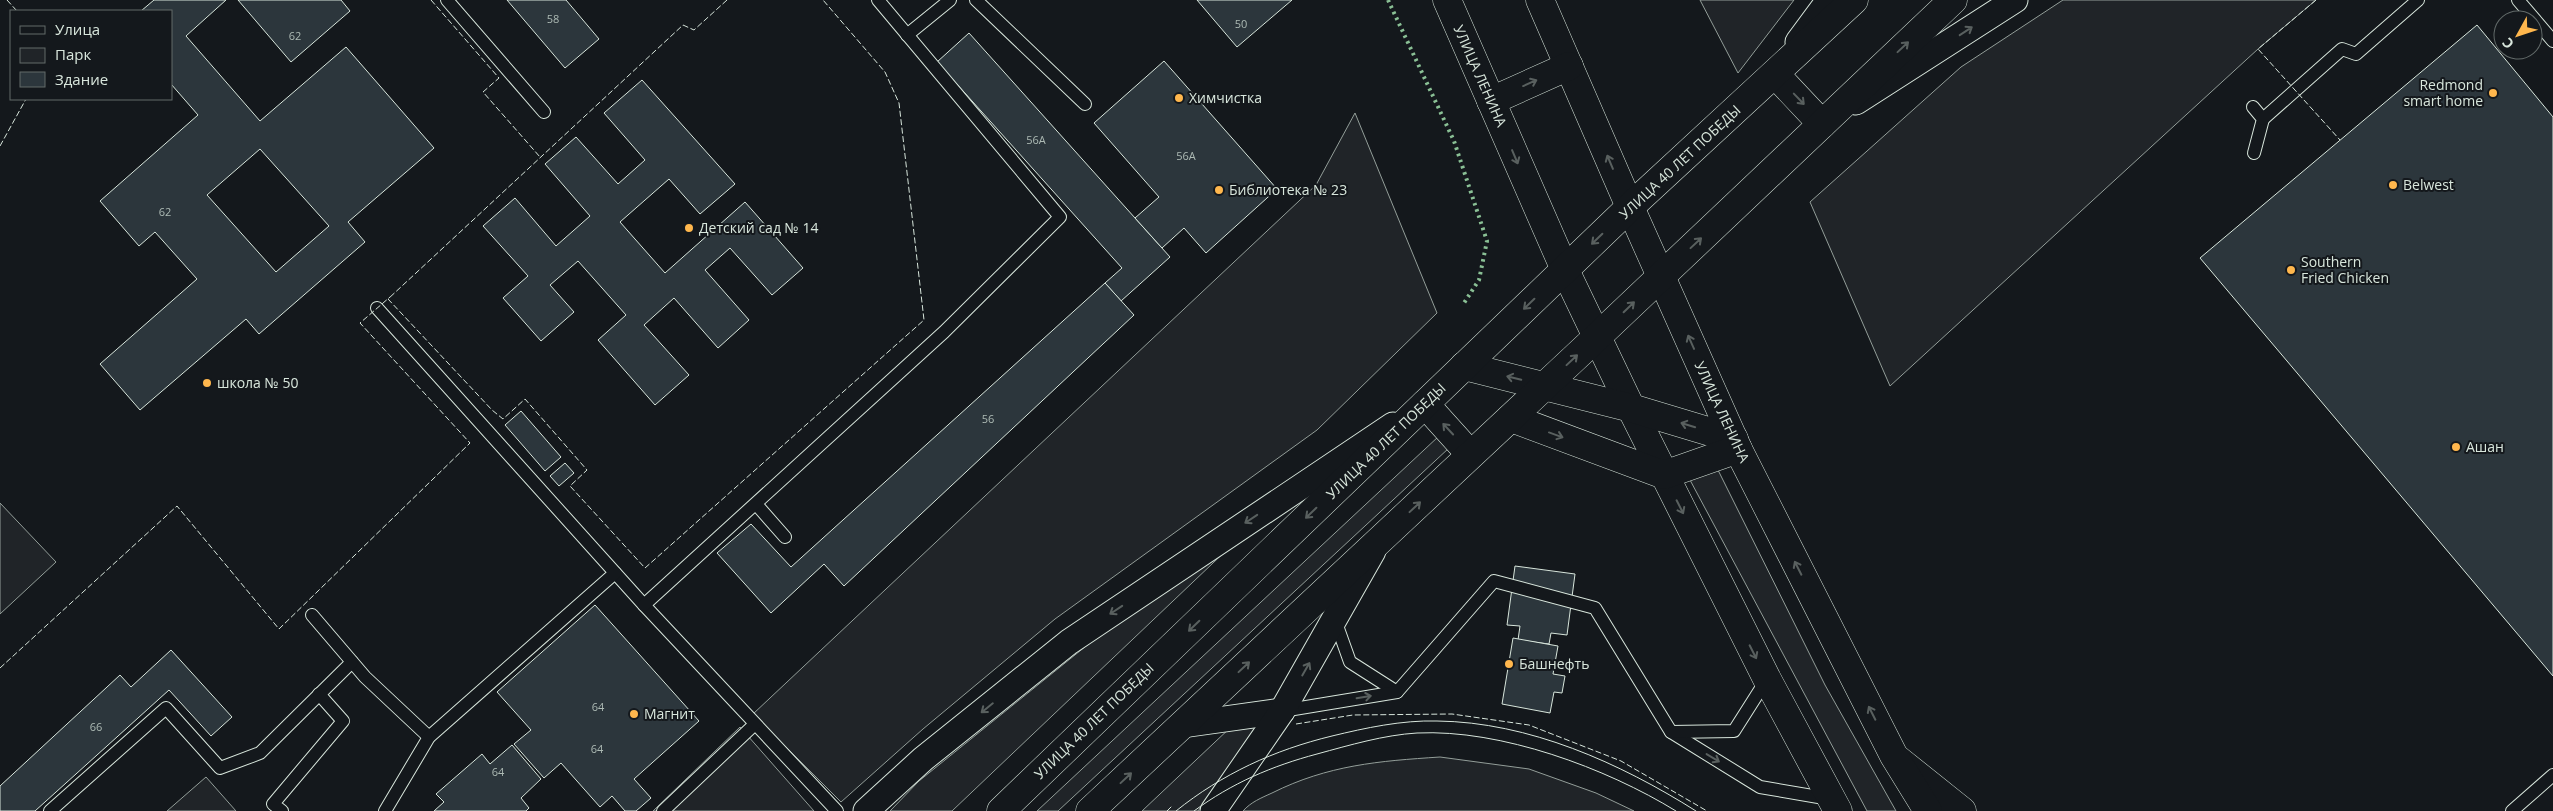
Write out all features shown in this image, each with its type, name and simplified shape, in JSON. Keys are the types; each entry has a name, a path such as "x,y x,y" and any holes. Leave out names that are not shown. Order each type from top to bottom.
{"main road":[{"name":"УЛИЦА ЛЕНИНА","path":"1447,0 1565,270 1631,408 1767,680 1834,807"},
{"name":"УЛИЦА ЛЕНИНА","path":"1540,0 1736,444 1894,756 1928,811"},
{"name":"УЛИЦА 40 ЛЕТ ПОБЕДЫ","path":"1000,811 1630,207 1854,0"},
{"path":"1090,811 1470,454 1511,418 1953,0"},
{"path":"1491,101 1569,66"},
{"path":"1775,74 1822,124"},
{"path":"1464,366 1631,408 1736,444"},
{"path":"1424,404 1470,454"},
{"path":"1511,418 1664,475 1736,444"},
{"path":"1894,756 1962,811"}],"street":[{"name":"УЛИЦА 40 ЛЕТ ПОБЕДЫ","path":"1775,74 1829,0"},
{"path":"1822,124 2015,0"},
{"name":"УЛИЦА 40 ЛЕТ ПОБЕДЫ","path":"866,811 923,759 1069,642 1424,404"},
{"path":"1213,811 1282,711 1379,540"},
{"path":"1182,725 1282,711"}],"lane":[{"path":"447,0 544,112"},
{"path":"644,605 944,332 1060,217 878,0"},
{"path":"907,35 950,0"},
{"path":"976,0 1085,104"},
{"path":"2254,153 2263,119 2342,49 2356,54 2418,0"},
{"path":"2518,0 2553,41"},
{"path":"2253,107 2263,119"},
{"path":"377,308 644,605 837,811"},
{"path":"756,504 785,537"},
{"path":"384,811 429,737 615,573"},
{"path":"1282,711 1397,692 1494,581 1595,608 1671,732 1760,787 1834,807"},
{"path":"312,615 352,662 429,737"},
{"path":"1334,619 1350,662 1397,692"},
{"path":"50,811 166,708 220,768 260,753 352,662"},
{"path":"1671,732 1734,731 1767,680"},
{"path":"282,811 273,804 343,721 319,694"},
{"path":"663,811 755,724"},
{"path":"2512,811 2553,775"}],"green space":[{"path":"1700,0 1794,0 1738,73"},
{"path":"2063,0 2316,0 2258,49 1890,386 1810,202 1961,67"},
{"path":"1355,113 1437,313 1317,430 1055,619 923,729 841,802 753,714 1316,185"},
{"path":"1439,436 1449,448 1058,811 1037,811"},
{"path":"1717,468 1825,685 1896,811 1867,811 1690,480"},
{"path":"0,503 56,562 0,614"},
{"path":"1233,544 952,811 890,811 919,781 1091,642"},
{"path":"1259,724 1198,811 1142,811 1232,726"},
{"path":"740,727 814,811 653,811"},
{"path":"1440,757 1529,769 1596,793 1634,811 1243,811 1256,800 1313,776 1334,770 1396,760"},
{"path":"206,777 236,811 167,811"}],"building":[{"path":"154,0 226,0 186,36 260,121 346,47 434,148 348,222 365,242 259,334 246,319 140,410 100,364 197,279 155,232 139,246 100,201 198,115 172,85 172,10 142,10","holes":["260,149 329,226 276,272 207,195"]},
{"path":"238,0 341,0 350,11 291,62"},
{"path":"507,0 566,0 599,39 565,68"},
{"path":"1197,0 1292,0 1237,47"},
{"name":"Ашан","path":"2477,25 2493,44 2493,60 2506,60 2553,117 2553,676 2200,258"},
{"path":"969,33 1170,257 1121,301 1105,283 1122,268 937,62"},
{"path":"1164,61 1277,189 1206,253 1184,228 1162,248 1135,218 1159,197 1094,123"},
{"path":"642,80 735,184 700,214 669,179 620,222 665,273 745,202 803,268 772,295 730,248 705,270 749,320 718,348 674,298 644,325 689,375 655,405 598,340 626,315 578,261 550,285 574,312 541,341 503,298 528,276 483,226 515,198 556,246 590,216 545,164 576,137 618,184 645,160 604,113"},
{"path":"1105,283 1134,315 844,586 824,564 771,613 717,553 751,524 791,567"},
{"path":"521,411 561,457 545,471 505,425"},
{"path":"565,463 574,473 559,486 550,476"},
{"path":"1515,566 1575,574 1567,635 1551,633 1549,644 1518,640 1520,626 1507,625"},
{"path":"595,605 699,721 634,779 651,798 636,811 625,811 612,796 600,807 561,763 544,778 514,744 531,730 497,692"},
{"path":"1513,638 1558,646 1553,674 1565,676 1562,693 1554,692 1550,713 1502,704"},
{"path":"171,650 232,717 211,736 169,690 35,811 0,811 0,786 120,675 131,687"},
{"path":"512,745 541,779 521,798 529,808 526,811 434,811 444,802 436,794 482,754 490,764"}],"tram line":[{"path":"1176,811 1230,775 1290,748 1370,727 1397,723 1437,721 1471,723 1506,729 1572,748 1636,777 1696,811"},
{"path":"1194,811 1223,792 1253,776 1284,764 1367,741 1417,733 1449,733 1483,737 1552,754 1618,780 1676,811"}],"hedge":[{"path":"1388,0 1454,141 1487,241 1479,280 1464,303"}],"fence":[{"path":"7,0 16,10"},
{"path":"431,0 499,78 483,92 540,157"},
{"path":"727,0 694,30 683,25 388,299 492,410 503,419 525,399 587,470 570,486 645,568 924,320 899,103 885,72 823,0"},
{"path":"2316,0 2258,49 2340,140"},
{"path":"0,146 25,100"},
{"path":"0,668 177,506 279,629 470,443 360,323 390,297"},
{"path":"1296,724 1353,715 1452,714 1529,725 1621,761 1707,811"},
{"path":"1167,811 1173,805"}],"place":[{"name":"Redmond smart home","path":"2493,93"},
{"name":"Химчистка","path":"1179,98"},
{"name":"Belwest","path":"2393,185"},
{"name":"Библиотека № 23","path":"1219,190"},
{"name":"Детский сад № 14","path":"689,228"},
{"name":"Southern Fried Chicken","path":"2291,270"},
{"name":"школа № 50","path":"207,383"},
{"name":"Ашан","path":"2456,447"},
{"name":"Башнефть","path":"1509,664"},
{"name":"Магнит","path":"634,714"}]}
